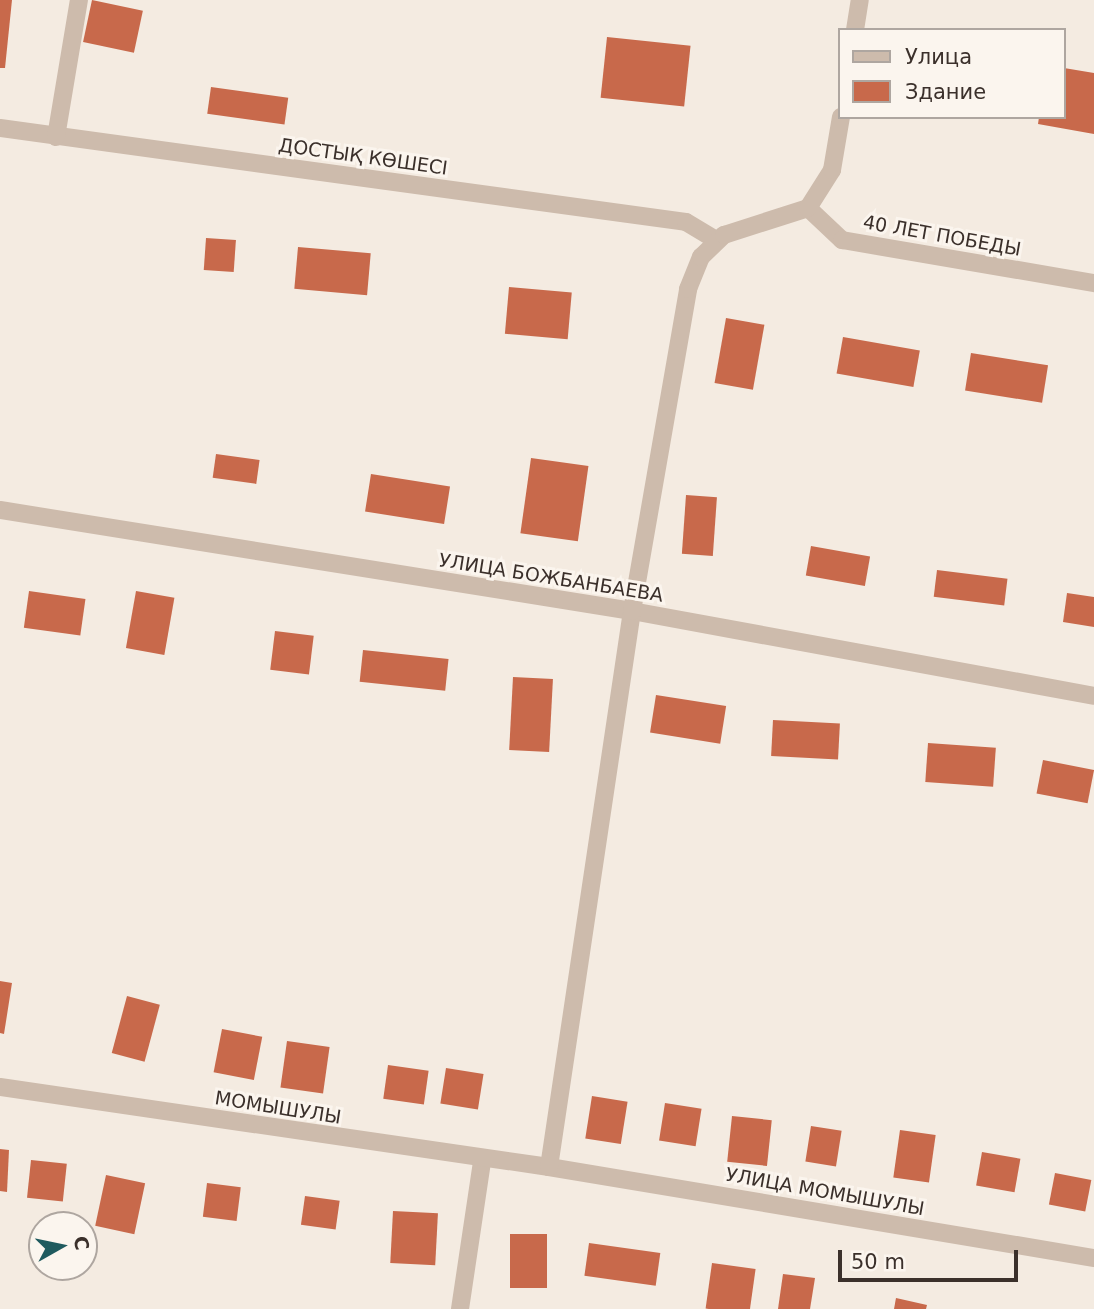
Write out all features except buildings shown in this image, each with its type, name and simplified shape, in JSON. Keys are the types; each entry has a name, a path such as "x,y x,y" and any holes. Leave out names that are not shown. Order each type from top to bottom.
{"street":[{"path":"56,137 79,0"},
{"path":"855,28 860,0"},
{"path":"549,1167 632,611 693,271 716,240 741,227 808,208 832,170 841,119"},
{"name":"ДОСТЫҚ КӨШЕСІ","path":"0,128 686,222 716,240"},
{"name":"40 ЛЕТ ПОБЕДЫ","path":"808,208 842,240 1094,283"},
{"name":"УЛИЦА БОЖБАНБАЕВА","path":"0,510 632,611 1094,696"},
{"name":"МОМЫШУЛЫ","path":"0,1087 482,1160 549,1167"},
{"path":"460,1309 482,1160"},
{"name":"УЛИЦА МОМЫШУЛЫ","path":"549,1167 1094,1258"}]}
